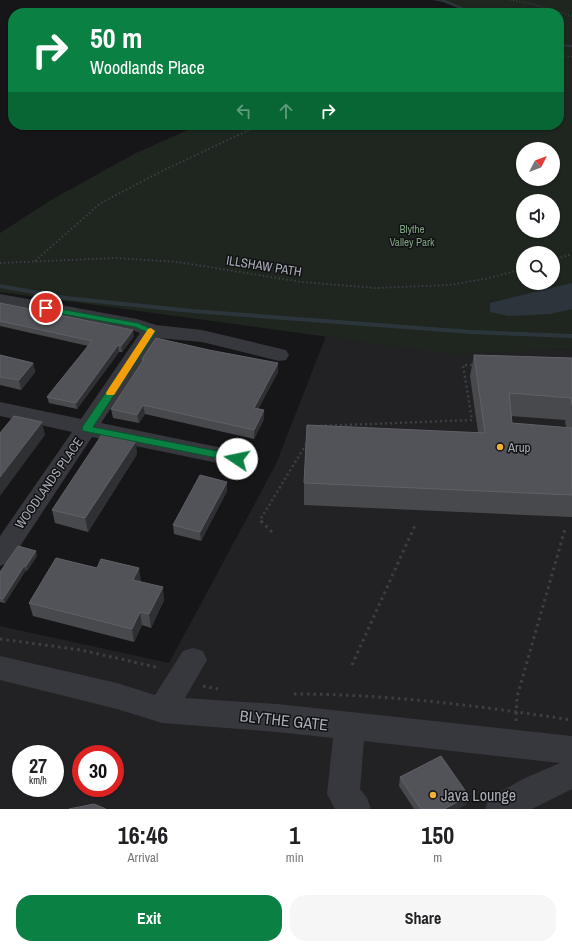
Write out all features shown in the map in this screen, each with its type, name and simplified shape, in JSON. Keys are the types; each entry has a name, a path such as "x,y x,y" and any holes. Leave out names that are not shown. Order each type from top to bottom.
{"street":[{"path":"0,300 138,325 152,331 202,336 279,355"},
{"name":"WOODLANDS PLACE","path":"4,543 87,428 152,331"},
{"path":"0,409 237,459"},
{"name":"BLYTHE GATE","path":"0,668 117,696 162,710 277,718 572,750"},
{"path":"162,710 188,668"},
{"path":"344,804 350,727"},
{"path":"501,809 534,790 572,773"}],"path":[{"path":"510,0 545,8"},
{"path":"35,262 101,203 162,171 249,130"},
{"path":"560,258 572,254"},
{"name":"ILLSHAW PATH","path":"0,263 115,258 178,262 302,282 375,288 449,285 485,279 516,271"},
{"path":"316,426 472,420 463,365 479,365"},
{"path":"274,534 260,520 308,440"},
{"path":"352,665 416,524"},
{"path":"518,744 516,697 565,529"},
{"path":"0,639 37,642 136,662 188,668 199,686 221,689"},
{"path":"289,694 329,693 401,698 572,720"}],"shaded area":[{"path":"572,283 572,309 550,314 509,316 490,312 490,303 543,290 560,290 560,286"},
{"path":"326,336 451,353 572,349 572,809 0,809 0,626 169,663 276,464"}],"green space":[{"name":"Blythe Valley Park","path":"435,0 572,0 572,349 452,354 0,292 0,233 51,200 136,153 188,130 564,130 564,8 462,8 444,1"}],"building":[{"path":"0,303 133,330 121,346 118,345 76,403 47,397 92,341 0,321"},
{"path":"156,338 278,363 254,408 264,410 254,430 143,405 137,415 111,409"},
{"path":"0,355 33,363 19,380 0,377"},
{"name":"Arup","path":"474,355 572,358 572,405 571,398 509,393 512,423 572,428 572,495 304,483 307,425 485,433"},
{"path":"14,416 42,422 0,477 0,433"},
{"path":"103,433 136,441 85,518 52,510"},
{"path":"200,475 227,482 200,532 173,525"},
{"path":"18,546 36,551 26,566 24,566 3,599 0,598 0,572"},
{"path":"56,558 97,568 101,559 139,568 133,580 163,587 149,614 140,612 132,629 29,603"},
{"name":"Java Lounge","path":"441,756 469,796 444,809 421,809 400,777"},
{"path":"94,804 106,809 69,809"}],"waterway":[{"path":"435,0 444,1 462,8"},
{"path":"564,45 572,46"},
{"path":"0,286 66,298 192,311 472,332 572,336"}],"slow traffic":[{"path":"110,393 151,331"}],"place":[{"name":"Arup","path":"500,447"},
{"name":"Java Lounge","path":"433,795"}],"route":[{"path":"46,308 138,325 152,331 87,428 237,459"}]}
